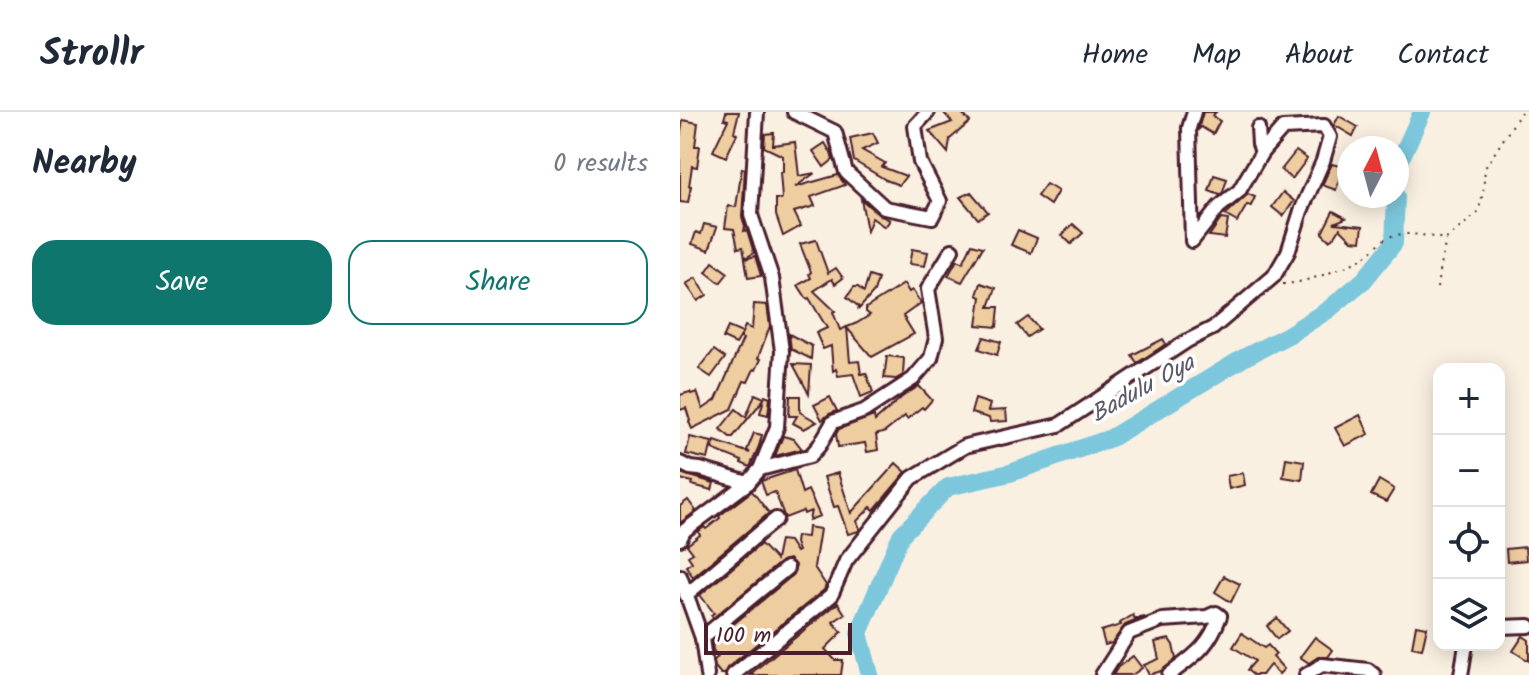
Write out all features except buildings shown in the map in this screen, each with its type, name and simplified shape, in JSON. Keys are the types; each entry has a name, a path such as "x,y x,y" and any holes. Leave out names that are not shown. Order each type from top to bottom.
{"street":[{"path":"680,539 684,531 748,483 760,469 777,427 782,351 772,278 751,215 757,112"},
{"path":"794,112 835,132 846,172 885,208 932,217 940,201 920,162 915,126 928,112"},
{"path":"1194,112 1189,128 1192,241 1219,207 1239,191 1262,152 1283,128 1324,126"},
{"path":"733,675 831,596 846,561 912,478 965,446 1059,425 1187,341 1213,328 1274,276 1288,252 1301,211 1323,161 1330,137 1324,126 1328,112"},
{"path":"1258,128 1262,152"},
{"path":"760,469 810,456 833,422 864,411 913,379 931,358 936,338 926,309 928,289 952,250"},
{"path":"680,463 748,483"},
{"path":"686,595 776,519"},
{"path":"702,638 787,568"},
{"path":"680,576 702,638 707,675"},
{"path":"1102,675 1129,633 1162,620 1207,617 1216,613 1220,616 1213,635 1198,653 1169,675"},
{"path":"1505,627 1529,626"},
{"path":"1461,675 1465,651"},
{"path":"1306,675 1322,665 1368,670 1374,675"}],"path":[{"path":"1437,288 1446,239 1478,213 1485,168 1521,112"},
{"path":"1274,276 1278,284 1292,284 1332,271 1367,255 1380,241 1394,235 1446,239"}],"waterway":[{"name":"Badulu Oya","path":"1409,141 1422,112"},
{"name":"Badulu Oya","path":"870,675 859,633 901,535 948,487 1010,473 1111,438 1245,357 1288,335 1328,310 1364,280 1394,243 1395,208"}]}
